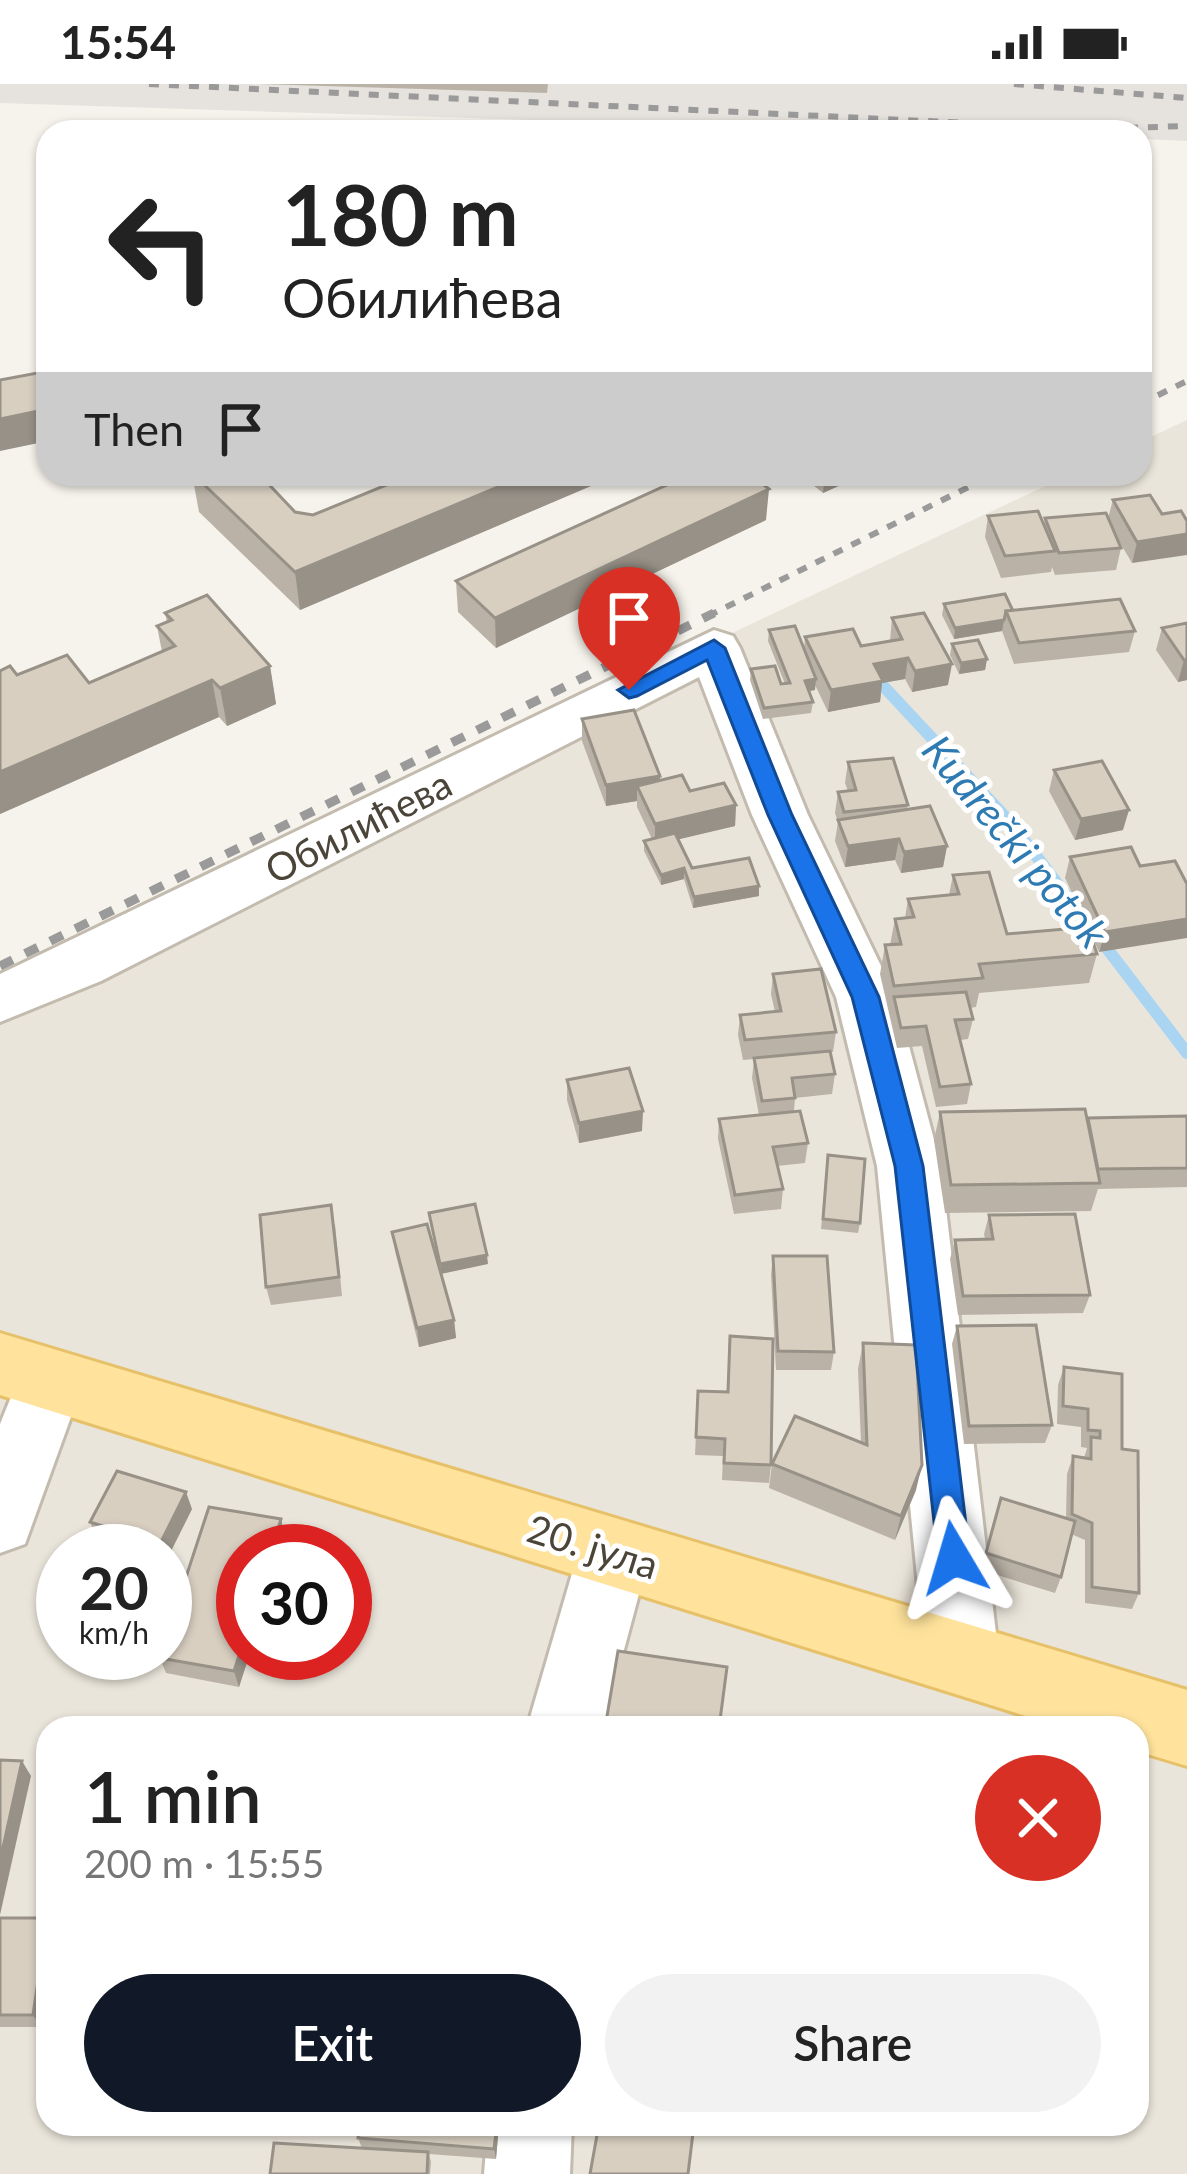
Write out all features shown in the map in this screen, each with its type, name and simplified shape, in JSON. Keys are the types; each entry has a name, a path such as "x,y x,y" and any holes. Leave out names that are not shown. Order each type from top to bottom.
{"main road":[{"name":"20. јула","path":"25,1373 1148,1716"},
{"name":"20. јула","path":"1149,1716 1187,1728"}],"street":[{"name":"Обилићева","path":"0,999 80,965 714,648 780,815 866,997 909,1166 962,1659"},
{"path":"0,1522 25,1373"},
{"path":"568,1716 614,1553"},
{"path":"527,2174 529,2136"}],"shaded area":[{"path":"0,84 1187,84 1187,141 1152,140 1152,120 531,120 0,103"},
{"path":"1187,420 1187,2174 0,2174 0,976 1045,486 1152,486 1152,436"}],"building":[{"path":"36,373 36,412 0,419 0,380"},
{"path":"205,486 270,486 295,512 313,515 384,486 500,486 295,572"},
{"path":"665,486 769,489 495,618 456,581"},
{"path":"1150,495 1162,514 1181,511 1187,534 1137,542 1113,500"},
{"path":"1038,511 1055,551 1005,556 988,516"},
{"path":"1106,513 1121,548 1059,553 1045,518"},
{"path":"1005,594 1013,611 1006,611 1004,620 955,628 944,604"},
{"path":"207,595 270,666 220,688 212,680 0,772 0,671 10,666 17,675 67,655 89,683 175,646 157,626 172,620 165,613"},
{"path":"1120,599 1135,631 1019,643 1006,611"},
{"path":"924,613 952,664 915,671 908,658 874,664 883,681 831,690 805,637 853,629 861,646 902,639 892,618"},
{"path":"1187,623 1187,660 1184,660 1162,628"},
{"path":"795,626 816,679 805,681 813,702 764,708 751,669 775,666 781,684 790,683 769,630"},
{"path":"978,640 987,659 961,663 952,644"},
{"path":"634,710 660,776 606,785 582,719"},
{"path":"893,758 908,805 844,812 838,792 856,790 848,762"},
{"path":"1102,761 1129,810 1081,819 1054,770"},
{"path":"682,775 690,791 724,783 736,805 655,824 637,786"},
{"path":"930,806 947,846 904,852 899,839 848,846 838,820"},
{"path":"675,833 692,868 749,858 759,886 694,897 684,868 661,875 644,841"},
{"path":"1131,847 1140,866 1175,861 1187,884 1187,919 1105,932 1070,857"},
{"path":"989,872 1007,934 1088,927 1097,954 979,964 983,978 894,986 885,945 901,944 895,919 914,917 908,899 959,894 953,875"},
{"path":"821,969 836,1032 745,1040 740,1015 781,1011 773,974"},
{"path":"966,992 973,1019 955,1020 971,1084 940,1087 926,1026 901,1028 894,997"},
{"path":"830,1051 835,1074 792,1078 795,1098 762,1101 754,1058"},
{"path":"629,1068 643,1111 579,1123 567,1080"},
{"path":"1085,1109 1100,1183 951,1185 940,1112"},
{"path":"800,1111 808,1143 773,1147 783,1189 735,1195 719,1119"},
{"path":"1187,1116 1187,1168 1098,1169 1088,1118"},
{"path":"828,1155 865,1159 860,1223 823,1219"},
{"path":"475,1204 487,1255 440,1264 429,1213"},
{"path":"331,1205 339,1277 266,1287 260,1215"},
{"path":"1075,1214 1090,1295 963,1296 955,1240 993,1239 989,1215"},
{"path":"427,1224 454,1320 417,1328 392,1232"},
{"path":"773,1256 827,1256 834,1352 778,1351"},
{"path":"1036,1325 1052,1425 969,1426 957,1326"},
{"path":"730,1336 773,1339 771,1465 724,1463 725,1439 696,1437 698,1391 728,1392"},
{"path":"863,1343 916,1345 922,1465 901,1516 772,1464 795,1416 867,1445"},
{"path":"1064,1367 1122,1374 1122,1449 1138,1451 1139,1593 1092,1587 1092,1523 1072,1514 1073,1456 1091,1459 1091,1437 1100,1438 1100,1431 1088,1430 1088,1409 1063,1406"},
{"path":"117,1471 186,1492 170,1524 90,1522"},
{"path":"1001,1498 1075,1521 1061,1577 986,1553"},
{"path":"209,1507 281,1519 279,1524 216,1524 216,1668 192,1664 192,1559"},
{"path":"618,1651 727,1667 721,1716 607,1716"},
{"path":"0,1760 22,1761 0,1861"},
{"path":"0,1918 36,1918 33,2015 0,2015"},
{"path":"358,2136 496,2136 494,2149"},
{"path":"597,2136 693,2136 688,2174 590,2174"},
{"path":"274,2143 428,2152 427,2174 270,2174"}],"waterway":[{"name":"Kudrečki potok","path":"873,675 1011,823 1187,1053"}],"railway":[{"path":"149,84 905,120"},
{"path":"1014,84 1187,98"},
{"path":"1152,127 1187,126"},
{"path":"1152,398 1187,381"},
{"path":"708,616 971,486"},
{"path":"0,966 714,613"}],"route":[{"path":"629,690 714,648 780,815 866,997 909,1166 954,1558"}]}
